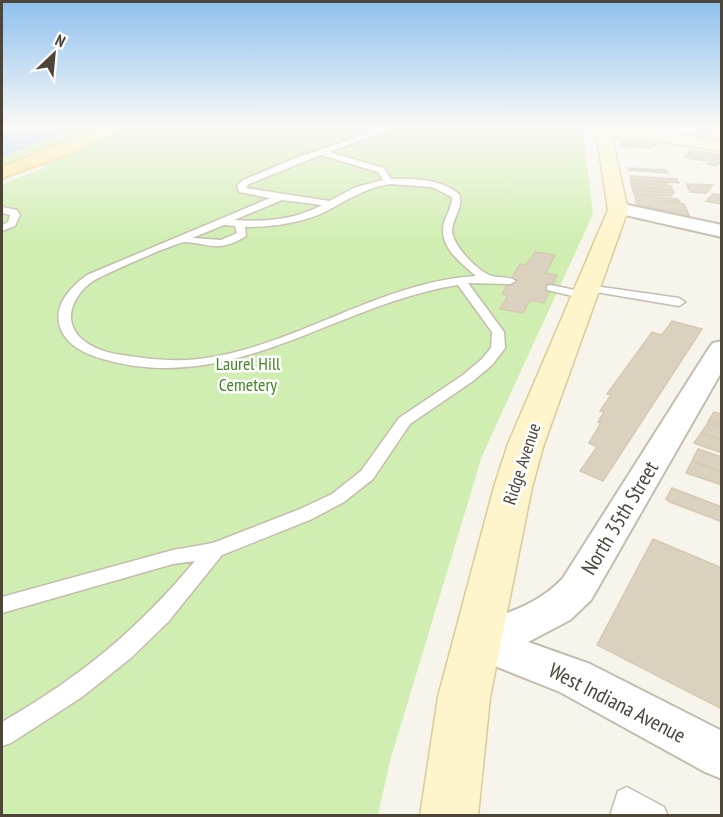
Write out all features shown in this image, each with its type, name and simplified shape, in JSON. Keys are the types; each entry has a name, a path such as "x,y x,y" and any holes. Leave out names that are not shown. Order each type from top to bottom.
{"main road":[{"path":"2,173 25,164"},
{"path":"609,164 618,208"},
{"name":"Ridge Avenue","path":"449,816 458,730 519,464 618,208"}],"street":[{"path":"618,208 722,231"},
{"name":"North 35th Street","path":"477,641 541,619 566,603 577,589 722,348"},
{"name":"West Indiana Avenue","path":"477,641 575,678 722,756"}],"lane":[{"path":"290,164 241,186 245,191 279,198 332,204"},
{"path":"361,164 381,170 386,174 387,180"},
{"path":"222,222 239,224 297,218 314,213 366,186 387,180 426,183 454,193 457,204 447,227 449,242 457,253 485,277"},
{"path":"279,198 184,239 108,268 79,287 69,299 65,313 67,328 74,339 92,351 128,361 158,364 204,363 233,358 272,346 401,295 485,277 510,281"},
{"path":"2,210 15,213 7,229"},
{"path":"184,239 203,244 226,242 242,234 239,224"},
{"path":"2,605 173,557 215,550 306,514 350,491 367,475 404,421 456,387 494,356 500,344 498,332 461,281"},
{"path":"550,288 678,302"},
{"path":"2,735 59,700 129,646 154,622 215,550"},
{"path":"623,816 627,800 655,816"}],"green space":[{"name":"Laurel Hill Cemetery","path":"2,164 587,164 593,214 482,456 390,761 378,815 2,815 2,184 46,167 41,165 2,181"}],"building":[{"path":"628,168 666,170 668,173 629,170"},
{"path":"630,176 677,179 679,183 631,180"},
{"path":"631,180 665,183 669,186 631,183"},
{"path":"631,183 671,186 672,189 632,187"},
{"path":"687,184 713,185 706,193 690,192"},
{"path":"632,187 673,190 674,193 633,190"},
{"path":"633,190 672,193 672,196 634,194"},
{"path":"713,194 722,195 722,204 706,201"},
{"path":"635,195 678,199 680,202 660,201 684,204 690,217 639,205 636,203"},
{"path":"535,252 555,255 546,273 557,275 544,303 530,300 523,313 500,309 508,296 502,294 520,264 526,265"},
{"path":"672,321 702,329 603,481 580,471 597,447 589,443 601,423 598,422 604,412 600,411 611,395 607,394 652,332 662,335"},
{"path":"714,412 722,414 722,426 708,421"},
{"path":"708,423 722,428 722,440 701,433"},
{"path":"701,433 722,440 722,453 694,443"},
{"path":"698,449 722,457 722,472 692,461"},
{"path":"692,461 722,472 722,485 686,473"},
{"path":"672,488 722,507 722,522 670,502 666,499"},
{"path":"653,539 722,568 722,709 597,645"}]}
